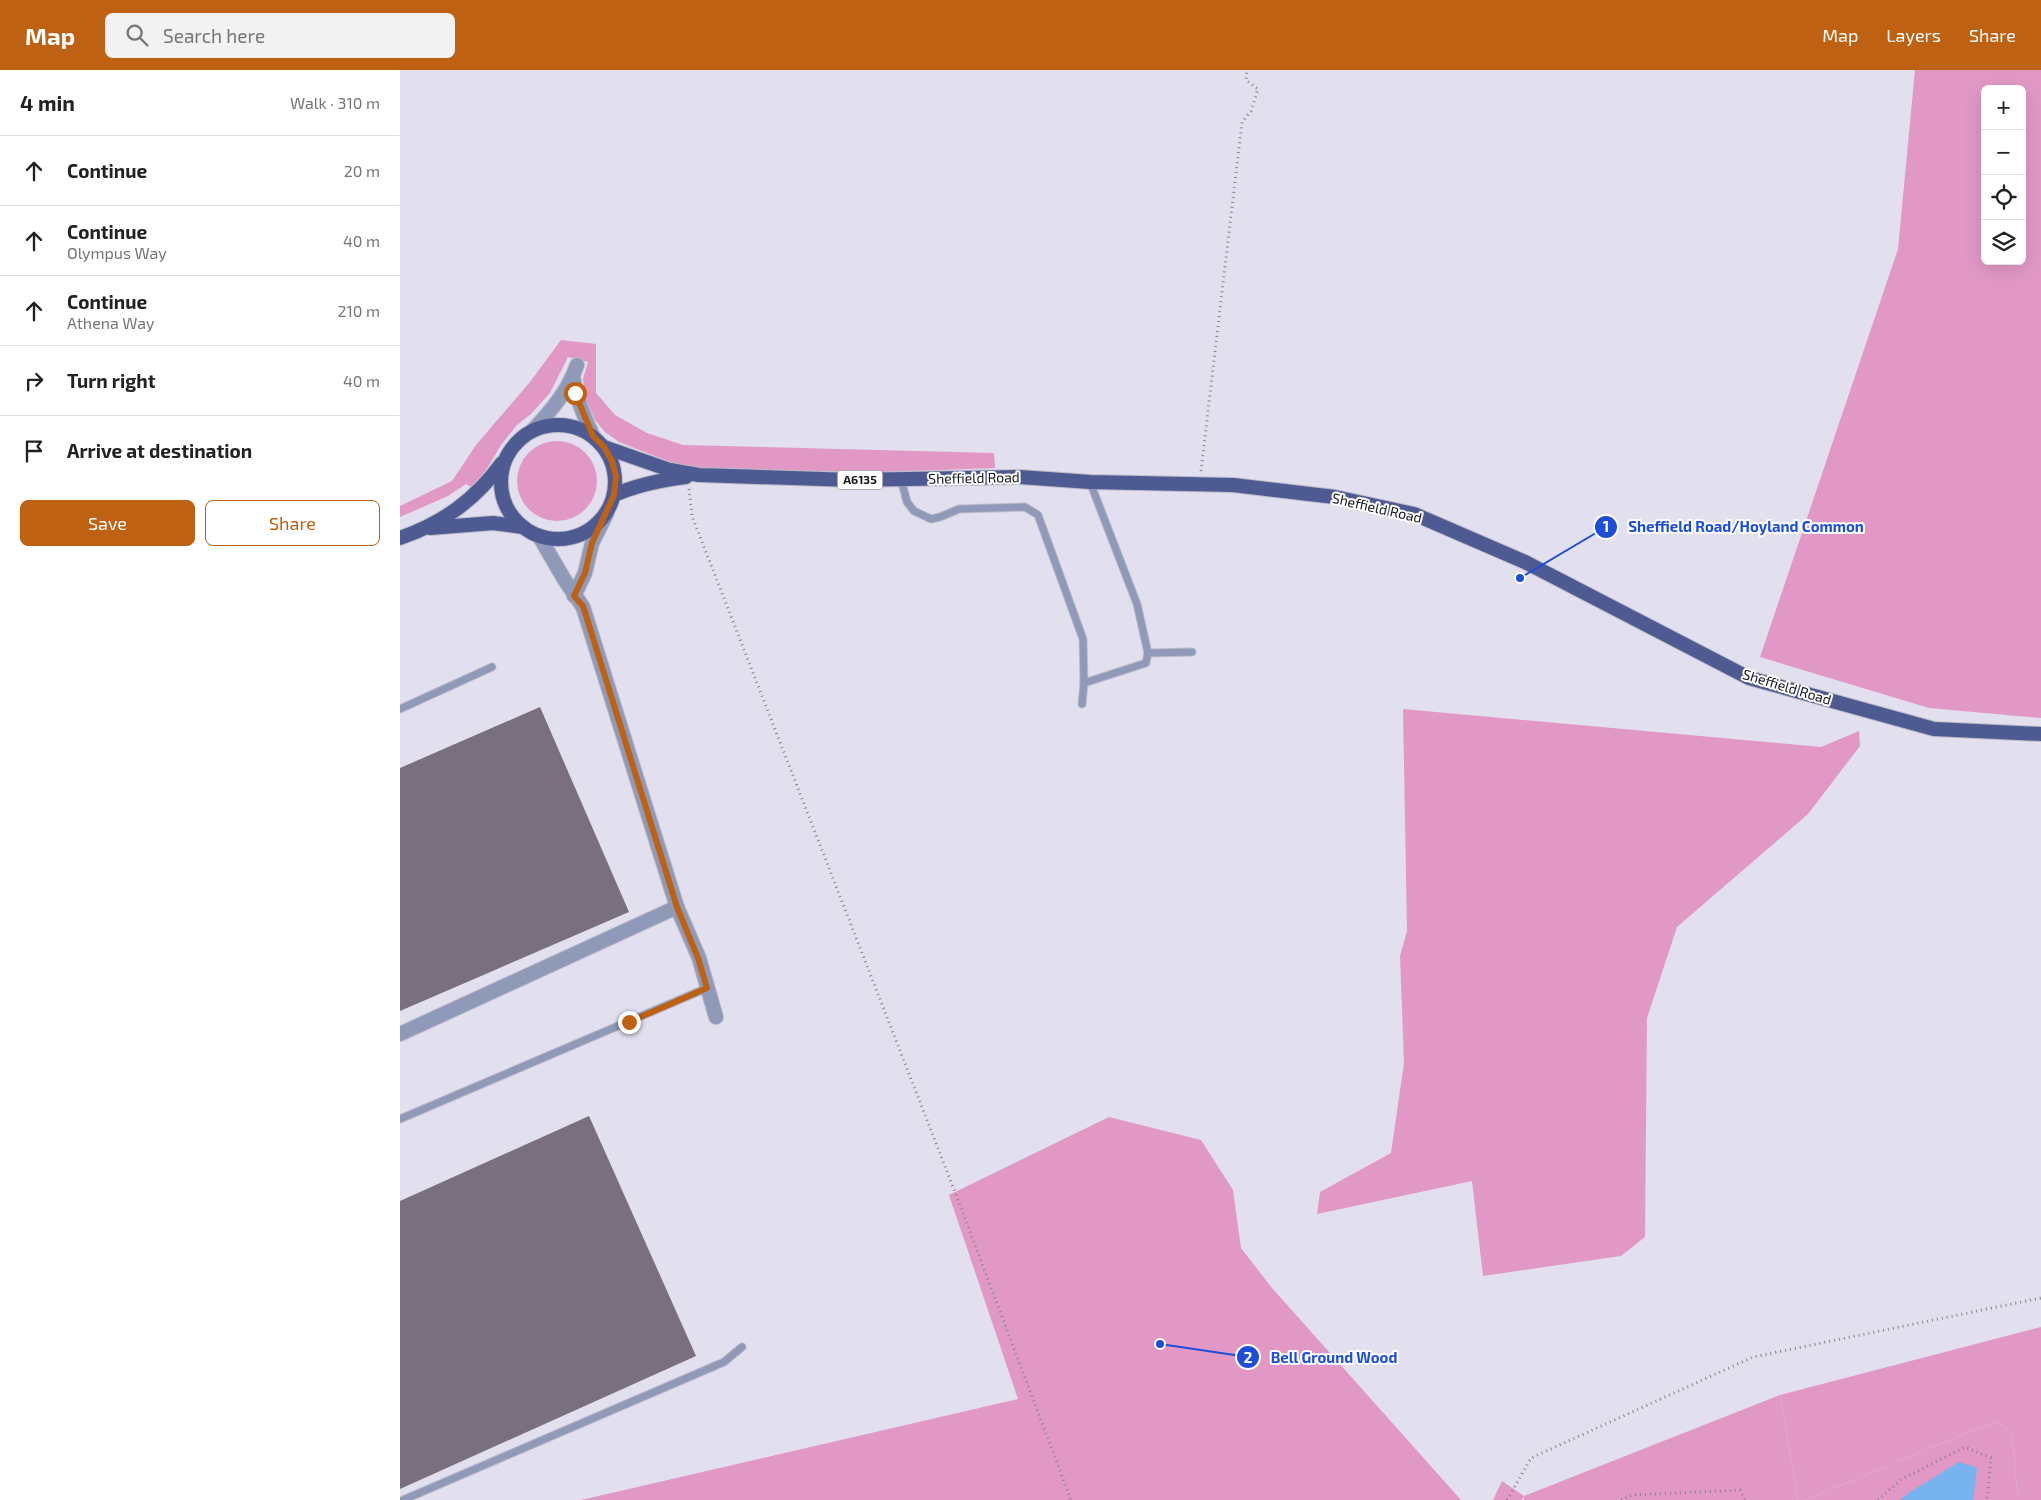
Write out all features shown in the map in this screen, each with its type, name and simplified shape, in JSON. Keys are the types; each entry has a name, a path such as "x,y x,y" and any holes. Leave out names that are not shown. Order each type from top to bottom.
{"main road":[{"name":"A6135","path":"400,538 427,528 473,497 487,484 517,442 532,431 547,425 563,424 579,428 593,436 604,447 612,461 616,476 614,495 607,513 594,527 577,536 558,539 540,536 523,527 510,513 502,495 501,476 506,458"},
{"name":"Sheffield Road","path":"604,447 670,470 694,476"},
{"name":"Sheffield Road","path":"614,495 660,480 694,476 810,480 1020,477 1090,482 1233,485 1335,497 1414,514 1525,562 1749,678 1934,729 2041,734"},
{"name":"A6135","path":"427,528 493,524 523,527"}],"street":[{"path":"532,431 550,412 576,371 575,393 593,436"},
{"path":"574,596 585,573 592,543 607,513"},
{"path":"540,536 574,596 583,606 677,907 698,958 716,1017"},
{"path":"400,1034 677,907"}],"lane":[{"path":"901,480 910,507 931,519 959,508 1025,507 1038,515 1083,639 1084,682 1082,704"},
{"path":"1084,682 1146,663 1148,653 1137,604 1090,482"},
{"path":"1148,653 1192,652"},
{"path":"400,709 492,668"},
{"path":"400,1118 707,988"},
{"path":"403,1500 724,1362 742,1347"}],"path":[{"path":"1199,484 1242,122 1251,111 1258,89 1246,80 1247,70"},
{"path":"694,476 692,516 955,1192 1071,1500"},
{"path":"1507,1500 1531,1458 1753,1357 2041,1298"},
{"path":"1878,1500 1902,1478 1965,1447 1991,1458 1987,1500"},
{"path":"1621,1500 1632,1495 1740,1490 1745,1500"}],"shaded area":[{"path":"1915,70 2041,70 2041,718 1929,708 1760,657 1898,249"},
{"path":"561,340 596,344 596,393 615,415 647,433 683,445 994,453 995,468 885,472 691,470 619,442 605,432 595,420 585,397 583,379 588,362 568,357 550,393 531,414 517,425 501,445 485,472 471,487 466,484 448,496 400,517 400,506 452,481 476,445 530,382"},
{"path":"557,441 572,444 585,453 594,466 597,481 594,496 585,509 572,518 557,521 542,518 529,509 520,496 517,481 520,466 529,453 542,444"},
{"path":"1403,709 1821,747 1859,731 1860,746 1808,814 1677,927 1647,1018 1645,1237 1621,1256 1483,1276 1472,1181 1317,1214 1320,1192 1391,1153 1404,1063 1400,956 1407,931"},
{"path":"1109,1117 1201,1140 1233,1190 1241,1248 1272,1288 1461,1500 581,1500 1018,1399 949,1195"},
{"path":"2041,1327 2041,1500 2018,1500 2012,1433 1996,1421 1805,1500 1798,1500 1780,1395"},
{"path":"1780,1395 1798,1500 1524,1500 1524,1496"},
{"path":"1996,1421 2012,1433 2018,1500 1805,1500"},
{"path":"1502,1481 1524,1496 1522,1500 1493,1500"}],"water":[{"path":"1959,1462 1977,1468 1973,1500 1900,1500 1910,1492"}],"building":[{"path":"540,707 629,912 400,1011 400,768"},
{"path":"589,1116 696,1356 400,1489 400,1201"}],"place":[{"name":"Sheffield Road/Hoyland Common","path":"1520,578"},
{"name":"Bell Ground Wood","path":"1160,1344"}],"route":[{"path":"575,393 593,436 604,447 612,461 616,476 614,495 592,543 585,573 574,596 583,606 677,907 698,958 707,988 629,1022"}]}
